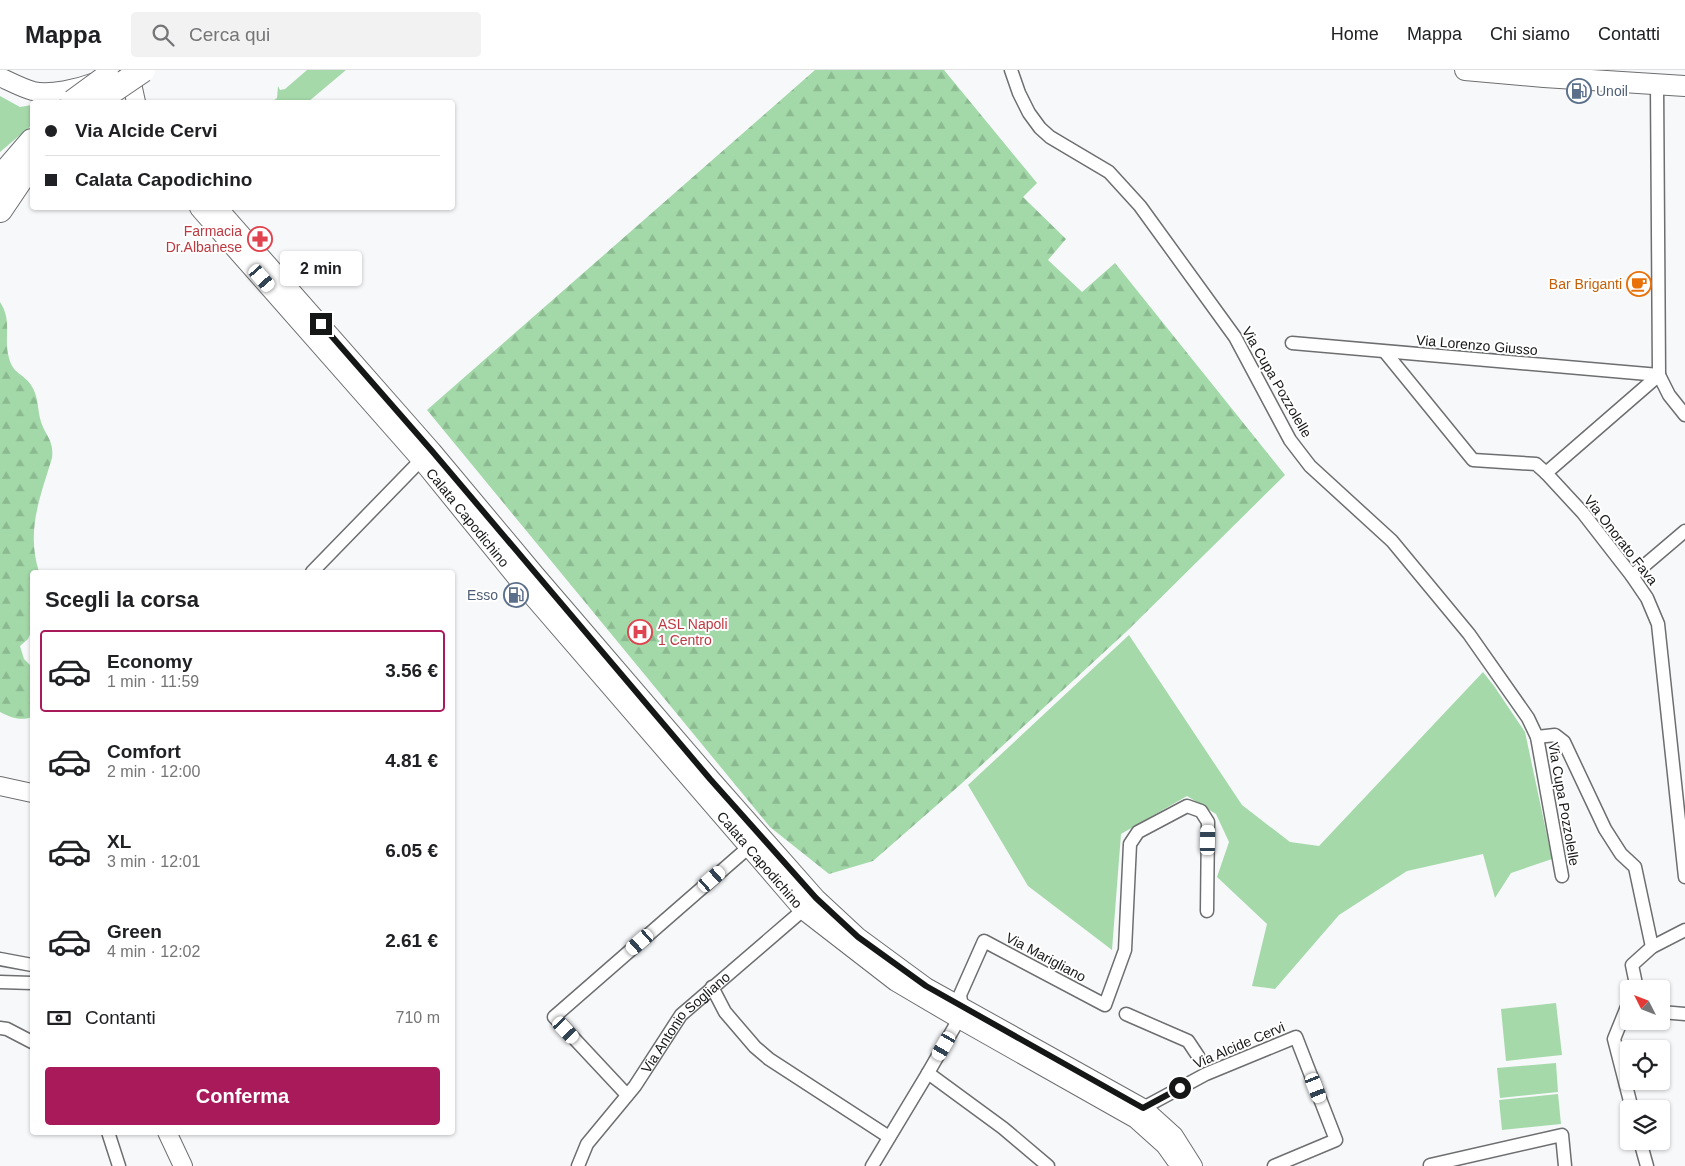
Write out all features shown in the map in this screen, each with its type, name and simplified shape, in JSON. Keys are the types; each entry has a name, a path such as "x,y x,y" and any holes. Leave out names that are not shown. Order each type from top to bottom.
{"highway":[{"path":"99,100 143,70"},
{"path":"75,100 94,85 119,71"},
{"path":"0,161 30,137"},
{"path":"0,178 30,143"},
{"path":"0,198 30,166"},
{"path":"0,210 30,166"}],"main road":[{"path":"1465,70 1544,77 1655,75 1685,72"},
{"path":"0,78 33,91 49,92 92,83 119,71"},
{"path":"119,71 121,100"},
{"path":"119,71 135,100"},
{"path":"1655,75 1685,86"},
{"name":"Calata Capodichino","path":"201,210 427,456 520,582 749,847 810,904 926,986 960,1013 1139,1113 1174,1136 1193,1166"},
{"name":"Calata Capodichino","path":"220,210 427,456 710,779 810,904"},
{"path":"0,786 30,793"},
{"name":"Calata Capodichino","path":"1139,1113 1165,1144 1180,1166"},
{"path":"168,1135 183,1166"}],"street":[{"name":"Via Cupa Pozzolelle","path":"1011,70 1019,93 1029,113 1040,128 1050,137 1109,172 1140,206 1235,337 1295,446 1310,466 1399,549 1469,634 1528,718 1537,737 1562,876"},
{"path":"1655,75 1657,110 1659,375 1669,395 1685,415"},
{"path":"1657,110 1666,99 1685,86"},
{"name":"Via Lorenzo Giusso","path":"1292,343 1659,375"},
{"name":"Via Onorato Fava","path":"1385,352 1473,460 1536,464 1546,473 1583,513 1647,598 1658,624 1685,877"},
{"path":"1546,473 1659,375"},
{"name":"Calata Capodichino","path":"314,570 427,456"},
{"path":"1632,576 1685,531"},
{"name":"Via Cupa Pozzolelle","path":"1537,737 1555,735 1564,742 1605,829 1621,854 1635,868 1652,947"},
{"name":"Via Marigliano","path":"960,1013 960,995 984,941 1105,1005 1125,950 1130,844 1138,832 1187,806 1201,811 1208,822 1207,911"},
{"path":"627,1095 554,1017 749,847"},
{"name":"Via Antonio Sogliano","path":"578,1166 587,1144 635,1086 681,1015 810,904"},
{"path":"1634,980 1632,965 1652,947 1685,930"},
{"path":"0,959 30,965"},
{"path":"0,982 30,983"},
{"path":"712,988 725,1012 769,1059 889,1137"},
{"path":"874,1165 928,1073 960,1013"},
{"path":"1670,1013 1685,1014"},
{"path":"1126,1014 1188,1041 1198,1056"},
{"path":"1620,1024 1614,1039 1630,1100"},
{"path":"0,1028 7,1029 30,1041"},
{"name":"Via Alcide Cervi","path":"1139,1113 1206,1074 1296,1037 1336,1140 1274,1166"},
{"path":"928,1073 1003,1128 1048,1166"},
{"path":"109,1135 119,1166"},
{"path":"1430,1165 1562,1135 1565,1166"},
{"path":"1642,1150 1646,1166"}],"green space":[{"path":"307,70 346,70 310,100 274,100 277,98 278,86 280,90 285,89"},
{"path":"815,70 944,70 1037,183 1023,197 1066,239 1048,260 1082,292 1115,263 1285,475 1127,631 961,784 873,861 829,874 770,827 427,410"},
{"path":"0,96 20,107 30,105 30,127 0,152"},
{"path":"0,302 6,316 9,358 16,371 28,381 34,390 41,422 51,443 52,458 39,501 34,528 35,557 38,570 30,570 30,634 20,646 24,659 30,665 30,718 20,719 0,712"},
{"path":"1129,635 1242,805 1290,842 1319,846 1483,672 1525,732 1552,859 1511,873 1495,898 1483,854 1407,871 1339,915 1275,989 1252,986 1267,924 1217,877 1229,842 1216,814 1187,796 1121,834 1112,950 1028,886 968,785"},
{"path":"1556,1003 1562,1055 1506,1061 1501,1009"},
{"path":"1556,1063 1558,1092 1500,1098 1497,1068"},
{"path":"1558,1094 1561,1124 1502,1130 1499,1100"}],"place":[{"name":"Unoil","path":"1579,91"},
{"name":"Farmacia Dr.Albanese","path":"260,239"},
{"name":"Bar Briganti","path":"1639,284"},
{"name":"Esso","path":"516,595"},
{"name":"ASL Napoli 1 Centro","path":"640,632"}],"route":[{"path":"321,324 432,451 710,779 816,898 858,937 926,986 1143,1108 1180,1088"}]}
